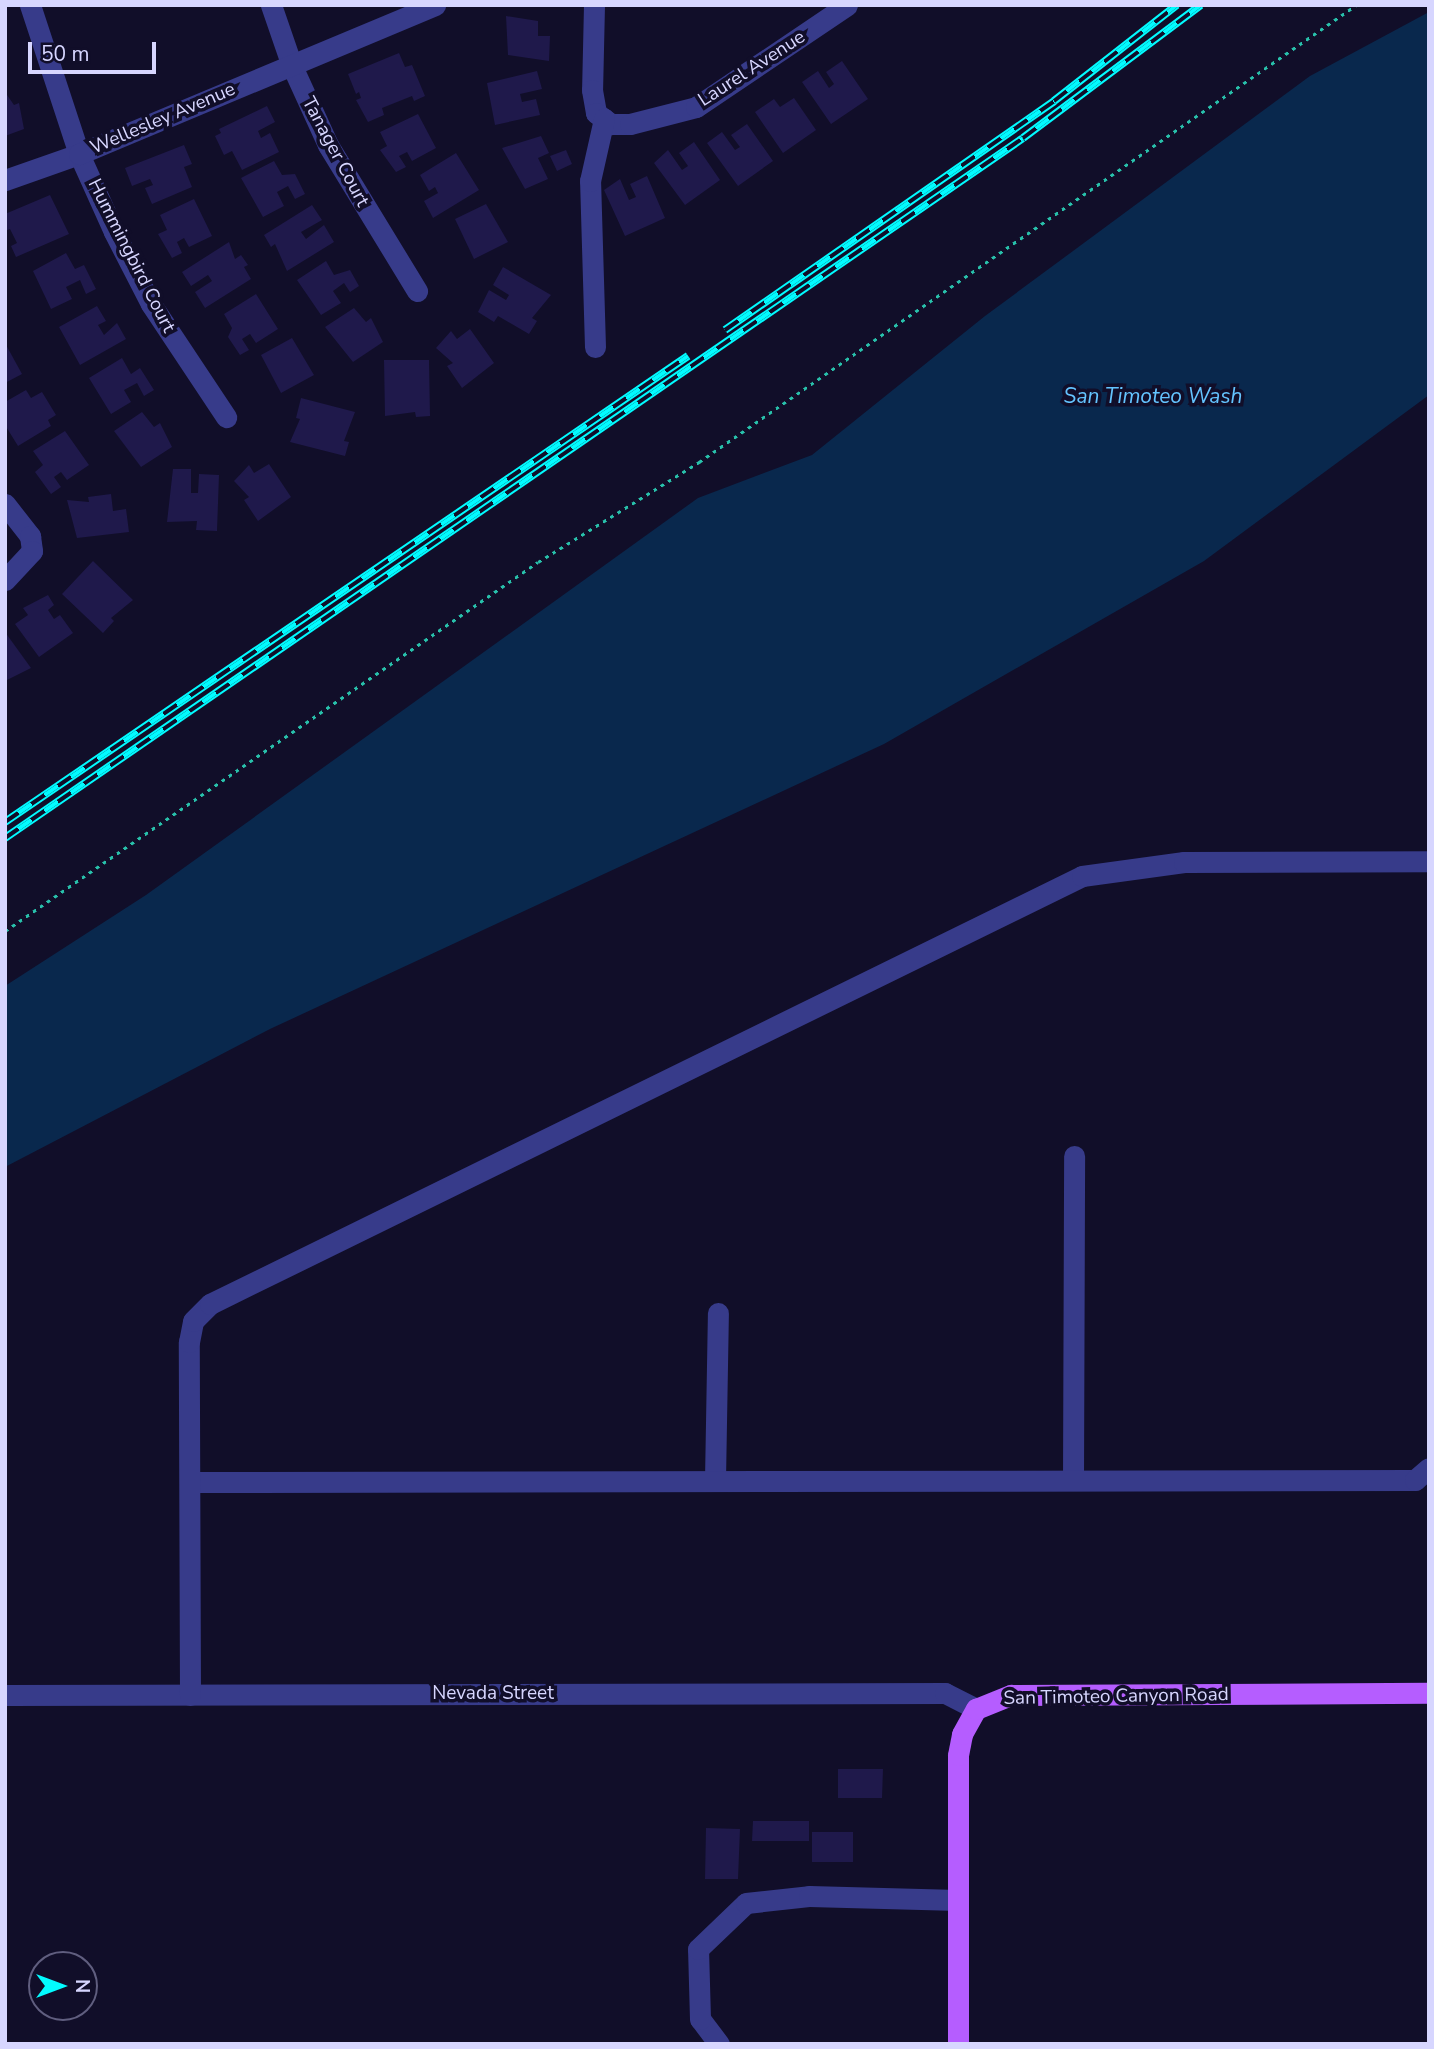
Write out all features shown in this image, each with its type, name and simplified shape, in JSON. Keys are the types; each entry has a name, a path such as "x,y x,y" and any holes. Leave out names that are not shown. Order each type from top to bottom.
{"main road":[{"name":"San Timoteo Canyon Road","path":"958,2044 958,1755 962,1734 976,1709 1011,1695 1429,1693"}],"street":[{"name":"Hummingbird Court","path":"30,5 79,154 151,303 226,417"},
{"name":"Tanager Court","path":"271,5 292,66 328,145 417,291"},
{"name":"Wellesley Avenue","path":"5,180 79,154 435,5"},
{"path":"594,5 592,90 596,113 607,122 590,181 595,347"},
{"name":"Laurel Avenue","path":"607,122 630,124 696,107 837,8"},
{"path":"5,504 30,536 32,551 5,580"},
{"path":"190,1695 189,1342 193,1321 210,1304 1082,876 1184,862 1429,861"},
{"path":"1073,1479 1074,1156"},
{"path":"715,1480 718,1312"},
{"path":"190,1482 1415,1480 1429,1468"},
{"name":"Nevada Street","path":"5,1695 946,1693 976,1709"},
{"path":"719,2044 700,2019 698,1949 746,1903 809,1896 958,1900"}],"path":[{"path":"5,931 538,562 699,462 1356,5"}],"water":[{"name":"San Timoteo Wash","path":"1429,12 1429,395 1204,561 884,744 270,1029 5,1167 5,986 146,895 698,498 812,455 985,316 1310,76"}],"building":[{"path":"506,16 538,21 538,36 550,36 549,61 508,55"},
{"path":"399,53 405,67 412,65 425,96 414,101 412,96 382,108 384,115 368,122 356,100 361,98 359,92 356,94 348,74"},
{"path":"842,61 868,99 831,124 802,82 818,71 829,88 834,84 826,72"},
{"path":"537,71 542,89 520,94 522,102 536,99 540,115 495,125 487,83"},
{"path":"5,92 14,105 19,103 24,129 5,136"},
{"path":"794,98 816,130 783,153 755,112 774,99 780,107"},
{"path":"267,106 275,122 258,131 261,138 270,133 279,152 242,170 232,151 224,155 215,136 221,133 219,129"},
{"path":"418,114 436,148 412,161 407,152 399,156 406,167 396,172 380,150 387,146 380,132"},
{"path":"747,124 773,161 738,186 707,143 722,132 735,150 740,147 731,135"},
{"path":"541,136 549,153 538,158 548,179 525,189 502,148"},
{"path":"694,142 720,180 685,205 654,163 668,150 682,170 688,166 679,153"},
{"path":"184,145 192,164 184,167 192,187 152,204 145,188 153,185 150,179 132,186 125,168"},
{"path":"566,150 572,164 557,171 550,156"},
{"path":"456,153 479,190 433,218 424,201 438,193 435,187 429,191 420,175"},
{"path":"274,161 282,175 295,174 305,194 295,199 288,186 277,192 284,206 263,217 241,178"},
{"path":"647,176 665,218 625,236 604,190 620,179 629,200 636,197 630,184"},
{"path":"50,195 69,234 16,257 11,246 17,243 10,229 5,231 5,214"},
{"path":"194,199 212,236 189,247 184,238 177,242 182,253 172,258 158,234 167,230 160,215"},
{"path":"486,204 508,242 474,259 455,219"},
{"path":"312,205 322,220 301,232 306,239 324,225 334,242 287,271 275,244 271,247 264,235"},
{"path":"229,242 235,259 241,255 248,265 244,267 251,279 205,308 195,292 212,281 208,275 191,286 182,272"},
{"path":"66,253 75,269 84,265 96,289 86,294 80,280 66,287 72,299 51,309 33,271"},
{"path":"326,261 334,275 350,270 359,286 350,292 344,283 333,291 341,303 321,315 297,280"},
{"path":"503,267 551,295 532,318 537,321 529,334 498,316 494,322 478,312 489,290 506,300 509,295 493,285"},
{"path":"256,294 278,329 256,343 250,334 242,339 249,350 240,355 228,337 232,328 224,314"},
{"path":"97,306 106,321 98,325 104,335 117,323 126,339 80,365 59,327"},
{"path":"354,308 366,322 371,318 383,342 353,362 325,327"},
{"path":"470,329 494,363 462,388 447,366 453,363 436,348 451,331 457,339"},
{"path":"292,338 314,375 281,393 261,355"},
{"path":"5,343 22,374 5,383"},
{"path":"122,358 131,374 140,368 154,390 144,396 137,383 124,390 131,402 111,414 89,378"},
{"path":"384,360 429,360 430,416 416,417 415,412 385,416"},
{"path":"26,390 31,398 42,392 56,415 48,420 51,426 18,446 5,425 5,402"},
{"path":"301,398 355,412 344,441 349,442 345,456 290,442 300,419 296,418"},
{"path":"142,412 154,427 160,423 172,447 141,467 114,431"},
{"path":"65,431 89,465 67,480 61,472 54,477 61,487 51,494 35,472 43,465 33,451"},
{"path":"269,464 291,497 258,521 244,500 249,497 234,481 249,465 254,473"},
{"path":"173,469 191,469 191,493 198,493 199,474 219,475 217,531 196,530 197,521 167,522"},
{"path":"111,494 113,511 126,509 129,532 77,538 67,500 89,502 88,497"},
{"path":"93,561 133,600 111,618 114,621 103,633 62,594"},
{"path":"48,595 54,605 48,610 54,619 60,615 73,633 39,657 15,624 28,615 23,608"},
{"path":"5,632 31,668 5,681"},
{"path":"838,1769 883,1769 882,1798 838,1798"},
{"path":"753,1821 809,1821 809,1841 752,1841"},
{"path":"706,1828 740,1829 738,1879 705,1879"},
{"path":"812,1832 853,1832 853,1862 812,1862"}],"railway":[{"path":"725,330 1054,101 1177,5"},
{"path":"5,838 1023,138 1201,5"},
{"path":"5,822 688,356"}]}
